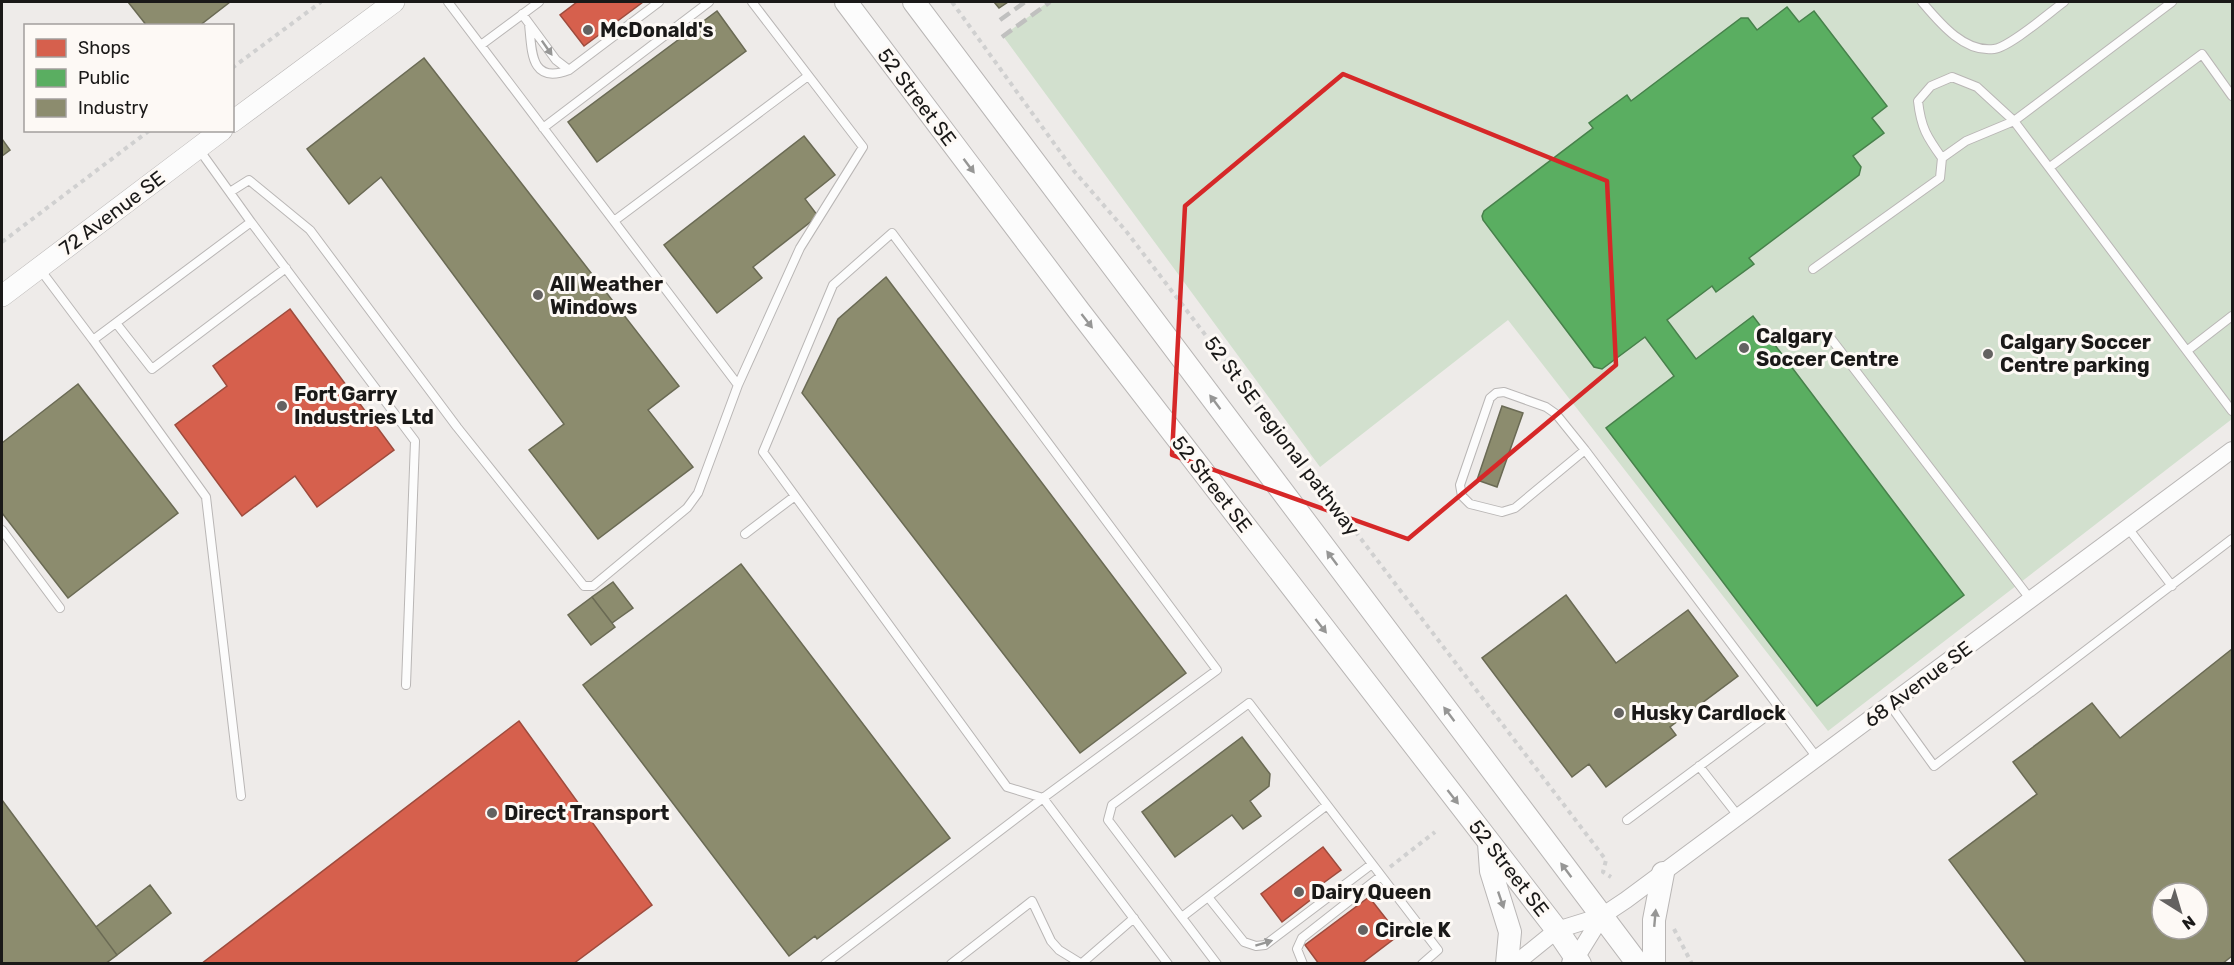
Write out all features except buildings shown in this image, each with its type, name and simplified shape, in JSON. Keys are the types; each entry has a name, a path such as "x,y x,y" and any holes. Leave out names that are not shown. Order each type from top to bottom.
{"main road":[{"name":"52 Street SE","path":"846,2 1078,311 1557,930 1575,961"},
{"path":"914,2 1638,963"},
{"path":"1489,843 1491,872 1510,932 1507,963"},
{"path":"1654,963 1654,920 1663,873"}],"street":[{"path":"234,121 394,2"},
{"name":"72 Avenue SE","path":"2,296 219,132"},
{"name":"68 Avenue SE","path":"1515,963 1557,930 1602,916 1663,873 2232,450"},
{"name":"68 Avenue SE","path":"1575,961 1602,916"}],"lane":[{"path":"448,2 738,385"},
{"path":"481,45 539,2"},
{"path":"529,24 534,60 538,68 545,73 552,74 569,70 659,2"},
{"path":"543,128 709,2"},
{"path":"230,192 249,180 310,230 457,427 584,586 593,586 687,508 698,493 738,385 800,248 863,147 752,2"},
{"path":"1922,2 1943,28 1978,48 1995,49 2008,43 2064,2"},
{"path":"1942,158 1966,141 2014,122 2172,2"},
{"path":"522,14 556,60 569,70"},
{"path":"2050,167 2202,54 2232,96"},
{"path":"614,221 808,76"},
{"path":"1813,269 1940,178 1942,158 1920,122 1918,101 1931,86 1953,77 1977,87 2014,122 2232,411"},
{"path":"198,148 415,441 406,685"},
{"path":"93,340 251,222"},
{"path":"825,963 1043,798 1217,670 892,233 833,285 763,452 1006,788 1043,798 1168,963"},
{"path":"39,268 206,497 241,796"},
{"path":"116,322 152,369 286,268"},
{"path":"2188,350 2232,316"},
{"path":"1829,336 2031,600"},
{"path":"1585,450 1515,508 1502,512 1470,504 1462,496 1460,485 1490,398 1496,393 1504,392 1546,407 1556,414 1585,450 1818,759"},
{"path":"745,534 795,496"},
{"path":"2128,528 2172,586"},
{"path":"2,530 60,608"},
{"path":"1890,705 1934,766 2232,539"},
{"path":"1217,963 1108,820 1112,805 1249,703 1438,950 1422,963"},
{"path":"1627,820 1779,707"},
{"path":"1699,766 1739,818"},
{"path":"1182,917 1327,805"},
{"path":"1208,897 1244,942 1256,946 1265,945 1372,864"},
{"path":"1304,963 1297,949 1302,938 1380,875"},
{"path":"951,963 1032,901 1051,941 1059,950 1081,963 1134,918"}],"path":[{"path":"234,67 321,2"},
{"name":"52 St SE regional pathway","path":"952,2 1074,171 1166,282 1606,860 1604,872 1611,877"},
{"path":"2,242 147,132"},
{"path":"1380,875 1435,832"},
{"path":"1670,921 1692,963"}],"highlighted area":[{"path":"1343,74 1607,181 1616,365 1408,539 1172,455 1185,206"}],"green space":[{"path":"1048,2 2232,2 2232,419 1828,731 1508,320 1320,467 1003,36"}],"railway":[{"path":"1000,20 1025,2"},
{"path":"1002,37 1050,2"}],"place":[{"name":"McDonald's","path":"588,30"},
{"name":"All Weather Windows","path":"538,295"},
{"name":"Calgary Soccer Centre","path":"1744,348"},
{"name":"Calgary Soccer Centre parking","path":"1988,354"},
{"name":"Fort Garry Industries Ltd","path":"282,406"},
{"name":"Husky Cardlock","path":"1619,713"},
{"name":"Direct Transport","path":"492,813"},
{"name":"Dairy Queen","path":"1299,892"},
{"name":"Circle K","path":"1363,930"}]}
